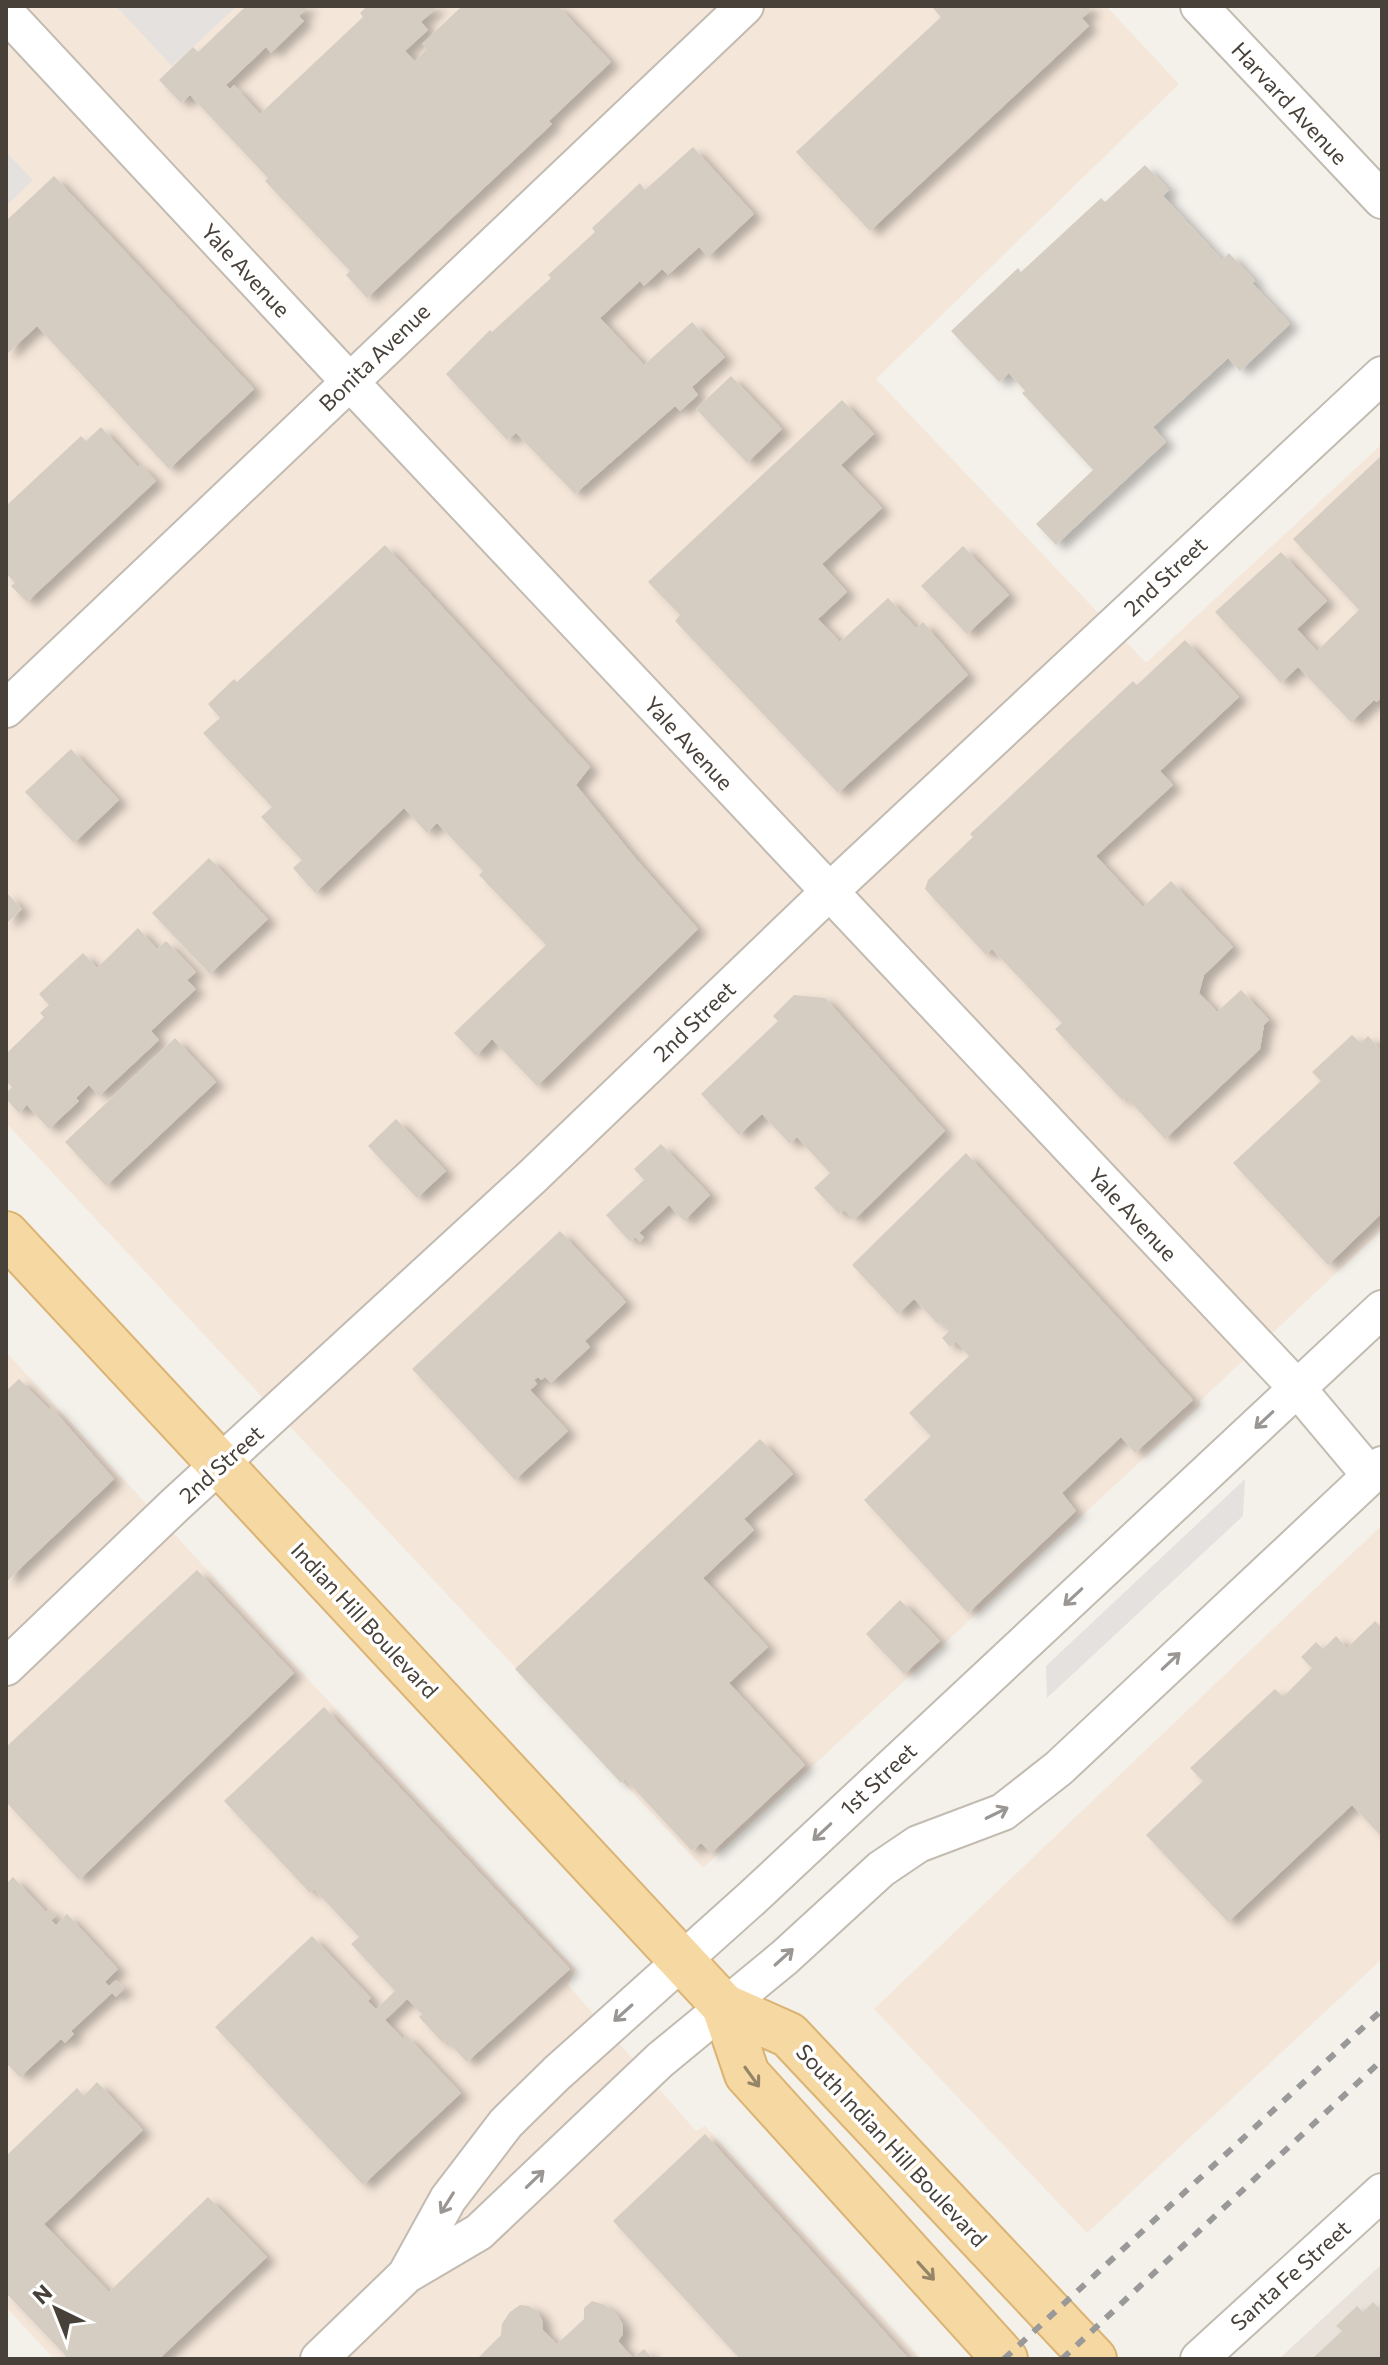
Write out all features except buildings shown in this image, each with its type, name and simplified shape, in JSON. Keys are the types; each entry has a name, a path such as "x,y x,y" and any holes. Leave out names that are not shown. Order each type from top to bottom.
{"main road":[{"name":"Indian Hill Boulevard","path":"6,1234 724,2006"},
{"path":"724,2006 747,2074 1005,2359"},
{"name":"South Indian Hill Boulevard","path":"724,2006 789,2035 1094,2359"}],"street":[{"name":"Bonita Avenue","path":"6,709 745,6"},
{"name":"Harvard Avenue","path":"1199,6 1382,200"},
{"name":"Yale Avenue","path":"6,13 829,892 1376,1470"},
{"name":"2nd Street","path":"6,1667 220,1464 532,1177 829,892 1382,375"},
{"name":"1st Street","path":"406,2275 448,2199 506,2123 557,2073 752,1898 1382,1309"},
{"name":"1st Street","path":"319,2359 406,2275 479,2232 660,2060 785,1957 881,1869 918,1844 1003,1812 1059,1768 1376,1470"},
{"name":"Santa Fe Street","path":"1199,2359 1382,2192"}],"shaded area":[{"path":"6,6 1106,6 1179,84 876,379 1146,663 1382,444 1382,1230 1200,1401 1201,1405 703,1868 6,1123"},
{"path":"116,6 237,6 172,66"},
{"path":"6,152 33,180 6,206"},
{"path":"6,1352 576,1969 568,1985 696,2131 705,2126 921,2359 54,2359 6,2307"},
{"path":"1245,1479 1243,1516 1047,1698 1046,1666"},
{"path":"1382,1525 1382,1959 1087,2233 874,2009"},
{"path":"1382,2264 1382,2359 1279,2359"}],"railway":[{"path":"1004,2359 1382,2010"},
{"path":"1062,2359 1382,2060"}]}
